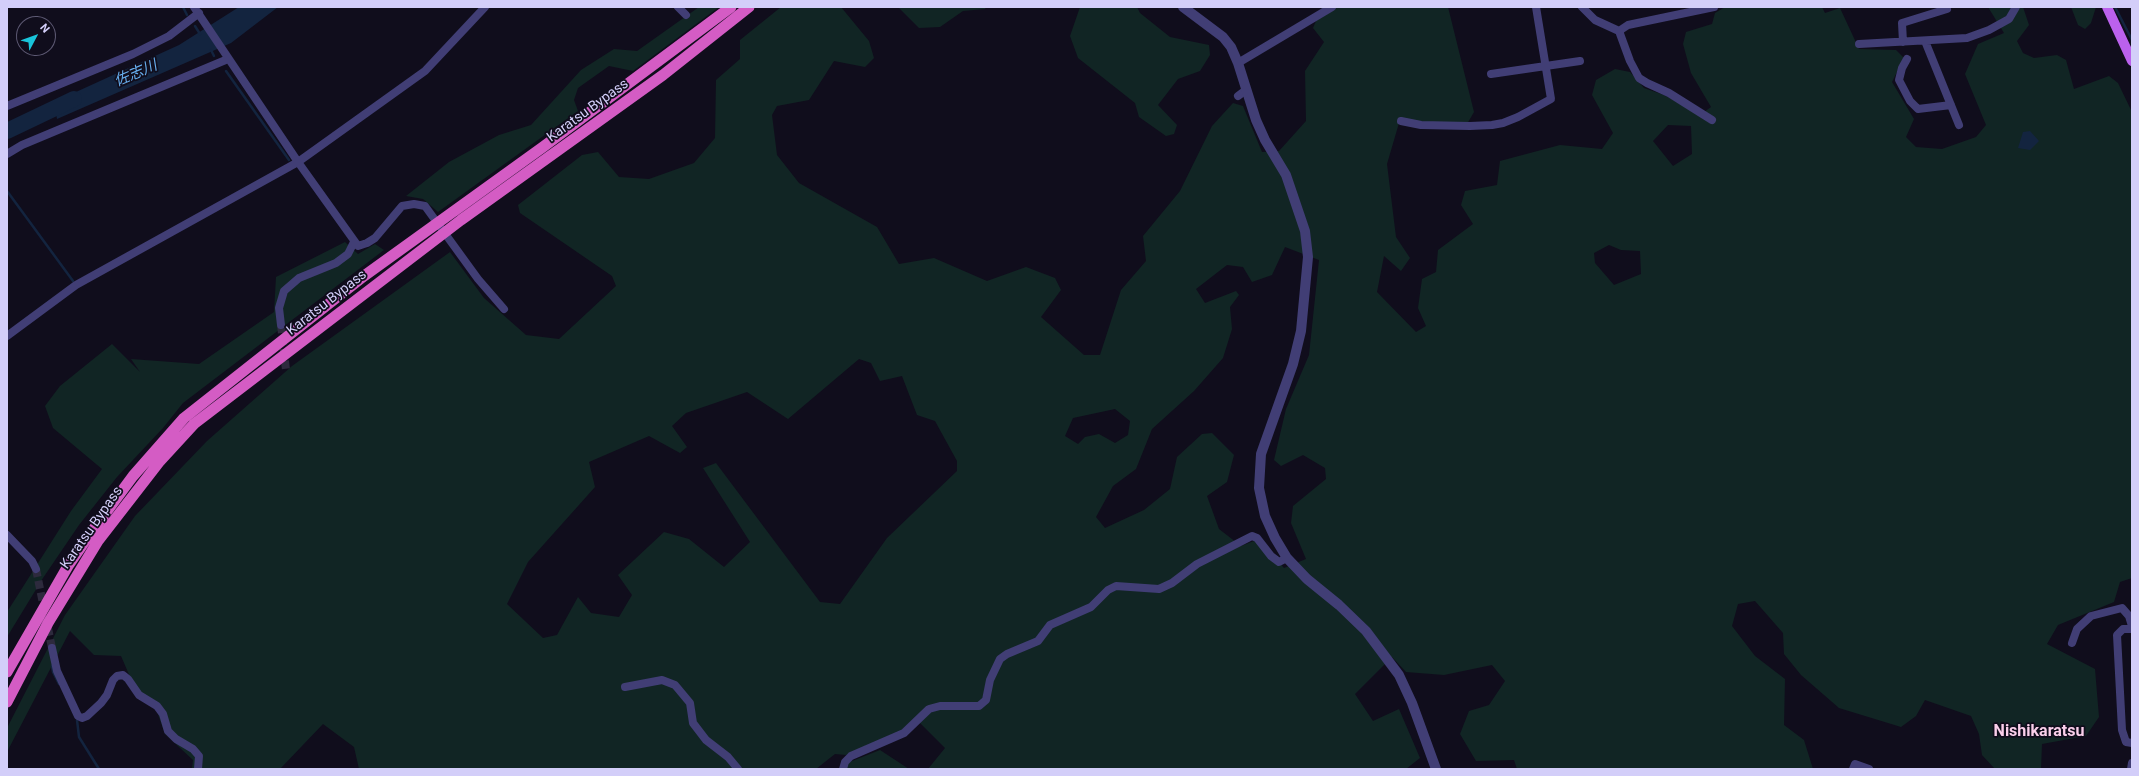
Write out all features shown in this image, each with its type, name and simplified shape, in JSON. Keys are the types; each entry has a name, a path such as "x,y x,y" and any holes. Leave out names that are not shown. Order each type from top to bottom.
{"highway":[{"name":"Karatsu Bypass","path":"7,672 64,572 90,534 133,476 184,418 364,276 732,7"},
{"name":"Karatsu Bypass","path":"7,702 48,623 98,541 160,461 194,424 446,234 461,220 662,75 749,7"}],"main road":[{"path":"2107,7 2132,61"}],"street":[{"path":"7,336 76,285 298,162 425,71 485,7"},
{"path":"678,7 686,15"},
{"path":"1183,7 1223,36 1238,63 1242,93 1262,134 1286,175 1306,231 1308,257 1301,331 1293,364 1260,454 1259,488 1265,516 1275,538 1287,558 1307,579 1339,605 1366,630 1399,675 1412,703 1436,769"},
{"path":"1238,63 1332,7"},
{"path":"1401,121 1421,125 1447,126 1503,123 1551,99 1536,7"},
{"path":"1582,7 1595,20 1619,31 1630,61 1639,78 1669,93 1712,120"},
{"path":"1619,31 1628,25 1714,7"},
{"path":"1859,44 1967,38 1989,30 2008,19 2016,7"},
{"path":"1904,42 1902,23 1947,8"},
{"path":"7,106 133,54 169,36 196,10 298,162 358,246 375,238 402,206 414,204 425,206 478,279 504,309"},
{"path":"1924,41 1959,125"},
{"path":"1907,58 1902,68 1899,80 1910,101 1918,109 1951,105"},
{"path":"7,154 22,145 228,59"},
{"path":"1491,74 1580,61"},
{"path":"281,325 279,308 284,291 299,278 336,263 348,254 354,242"},
{"path":"7,535 32,561 36,569"},
{"path":"843,769 845,762 851,756 904,733 929,709 940,706 979,706 986,700 990,680 1000,659 1007,654 1038,641 1050,625 1091,607 1108,590 1116,586 1159,589 1172,583 1197,564 1252,536 1257,538 1271,556 1280,562 1287,558"},
{"path":"2072,643 2077,629 2092,616 2099,614 2122,608 2128,616 2132,626"},
{"path":"2132,630 2123,629 2117,634 2122,730 2126,742 2132,743"},
{"path":"52,648 57,671 78,716 82,718 87,716 107,695 113,680 123,675 128,679 139,695 157,706 163,714 168,731 176,739 193,749 199,756 198,769"},
{"path":"625,687 662,680 675,685 690,703 693,723 706,740 728,757 738,769"},
{"path":"2131,769 2132,763"},
{"path":"1853,769 1855,764 1869,769"}],"green space":[{"path":"699,7 719,7 633,71 609,66 578,88 574,100 578,111 438,212 423,199 406,196 449,162 499,135 531,125 581,70 614,49 637,51"},
{"path":"781,7 841,7 869,41 874,58 865,67 834,61 809,100 777,106 772,115 777,155 799,183 877,227 899,264 934,258 987,281 1026,267 1055,278 1061,290 1041,317 1084,355 1100,355 1121,290 1146,261 1143,236 1180,191 1212,126 1233,103 1243,106 1262,152 1279,151 1306,121 1305,71 1324,42 1313,28 1322,7 1448,7 1474,112 1467,124 1399,123 1387,164 1396,237 1410,258 1401,271 1384,256 1377,292 1416,332 1426,326 1418,308 1422,279 1436,272 1438,250 1473,224 1461,205 1465,191 1497,185 1500,161 1560,145 1602,149 1613,133 1592,95 1596,80 1615,69 1630,72 1644,88 1664,95 1700,115 1711,107 1691,73 1683,44 1686,32 1712,24 1715,13 1725,7 1822,7 1825,13 1840,8 1859,49 1896,50 1904,58 1892,82 1914,119 1906,137 1916,147 1942,149 1976,137 1986,125 1965,74 1978,44 2004,33 1988,7 2023,7 2029,25 2017,41 2023,53 2034,58 2057,55 2066,60 2074,89 2109,76 2118,83 2132,112 2132,578 2120,582 2114,602 2058,625 2047,644 2095,669 2099,717 2086,736 2042,744 2041,769 1995,769 1982,755 1979,734 1971,716 1925,700 1916,716 1901,727 1839,708 1801,675 1784,654 1783,633 1755,601 1738,604 1732,626 1755,656 1785,679 1784,725 1804,740 1813,769 1517,769 1514,760 1476,761 1460,734 1469,711 1489,705 1505,681 1492,665 1444,675 1406,672 1392,657 1355,694 1373,721 1399,709 1420,758 1406,769 928,769 945,748 915,718 901,731 846,755 835,754 816,769 359,769 354,747 323,724 280,769 192,769 193,760 165,734 155,706 137,693 121,656 94,655 70,631 7,752 7,728 65,615 135,516 207,441 292,366 450,252 484,298 526,335 559,339 616,286 612,276 520,213 518,205 582,155 598,152 619,177 649,179 694,163 715,138 716,80 740,59 740,40","holes":["1668,125 1691,126 1692,154 1673,166 1653,141","1609,245 1621,250 1640,251 1641,274 1614,285 1595,263 1594,253","1285,247 1319,260 1309,355 1286,409 1274,460 1281,466 1303,455 1325,468 1326,479 1293,506 1291,523 1306,559 1284,568 1259,539 1241,546 1219,529 1207,496 1227,482 1234,455 1212,433 1202,434 1177,457 1170,489 1144,510 1105,528 1096,517 1113,486 1136,469 1152,429 1194,391 1223,358 1232,329 1230,307 1239,295 1236,291 1205,303 1196,289 1227,265 1243,267 1252,282 1272,275","859,359 871,363 880,381 902,376 917,415 935,421 957,461 957,471 887,538 840,604 820,602 716,463 703,468 750,542 724,567 689,539 664,532 618,575 632,595 619,617 591,613 578,597 557,635 543,638 507,604 528,562 595,487 589,462 649,436 680,453 687,447 672,426 686,413 747,392 788,419","1115,409 1130,421 1128,435 1115,443 1099,434 1085,437 1078,444 1065,436 1073,418"]},
{"path":"898,7 986,7 985,9 963,11 940,27 919,28"},
{"path":"1080,7 1137,7 1140,13 1170,37 1209,45 1210,55 1200,71 1178,79 1158,105 1177,125 1174,134 1166,136 1139,117 1135,103 1078,58 1070,36"},
{"path":"2071,7 2096,7 2091,23 2085,29 2078,25"},
{"path":"345,242 358,254 375,244 384,250 183,403 163,428 117,477 79,525 43,578 7,637 7,612 71,511 102,469 53,428 45,406 60,386 112,344 140,372 131,359 199,364 274,312 276,277"},
{"path":"880,750 909,769 841,769 842,765"}],"water":[{"path":"239,7 278,7 231,43 57,119 54,102 179,45"},
{"path":"2030,131 2039,141 2030,150 2018,148 2023,132"}],"waterway":[{"path":"183,7 187,15"},
{"path":"2115,7 2132,40"},
{"path":"195,26 200,34"},
{"path":"211,50 214,56"},
{"path":"226,71 289,160"},
{"name":"佐志川","path":"7,131 74,99"},
{"path":"7,191 73,281"},
{"path":"52,666 53,672 59,684"},
{"path":"77,720 79,737 99,769"}],"tunnel":[{"path":"281,325 286,370"},
{"path":"36,569 52,648"}],"district":[{"name":"Nishikaratsu","path":"2039,732"}]}
